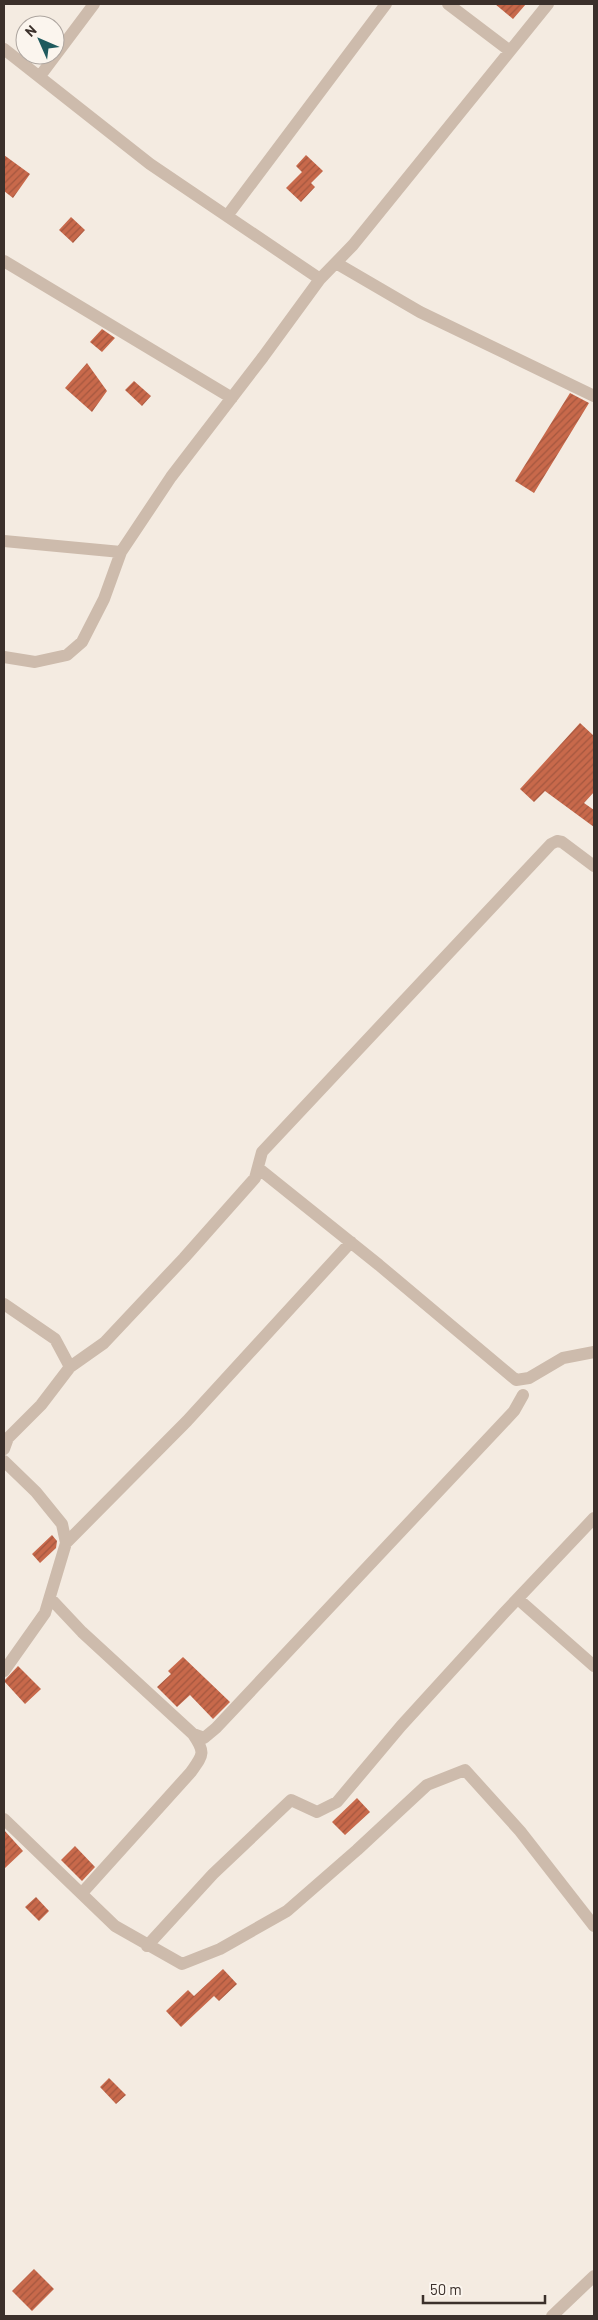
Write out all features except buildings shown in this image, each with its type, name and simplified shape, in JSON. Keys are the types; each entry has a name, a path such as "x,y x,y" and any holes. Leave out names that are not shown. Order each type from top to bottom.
{"street":[{"path":"40,76 94,4"},
{"path":"227,216 386,4"},
{"path":"448,4 510,51"},
{"path":"4,657 35,662 67,655 82,642 104,599 121,552 171,477 320,279 353,245 548,4"},
{"path":"4,49 150,164 320,279"},
{"path":"4,261 232,398"},
{"path":"336,263 420,312 594,396"},
{"path":"4,541 121,552"},
{"path":"5,1441 41,1405 70,1367 104,1343 222,1214 254,1178 262,1152 551,844 557,841 562,842 594,866"},
{"path":"258,1168 351,1242 516,1380 529,1378 563,1358 594,1352"},
{"path":"66,1544 187,1421 351,1242"},
{"path":"4,1304 55,1339 70,1367"},
{"path":"193,1734 204,1738 223,1721 514,1411 523,1395"},
{"path":"4,1461 36,1492 62,1524 66,1544 45,1613 4,1671"},
{"path":"147,1946 213,1874 291,1800 317,1812 337,1802 401,1726 594,1519"},
{"path":"50,1598 82,1632 193,1734 201,1746 202,1756 191,1772 82,1893"},
{"path":"518,1599 594,1666"},
{"path":"4,1820 115,1926 147,1946 182,1964 220,1949 287,1911 427,1785 465,1770 520,1831 594,1926"},
{"path":"552,2316 594,2276"}]}
